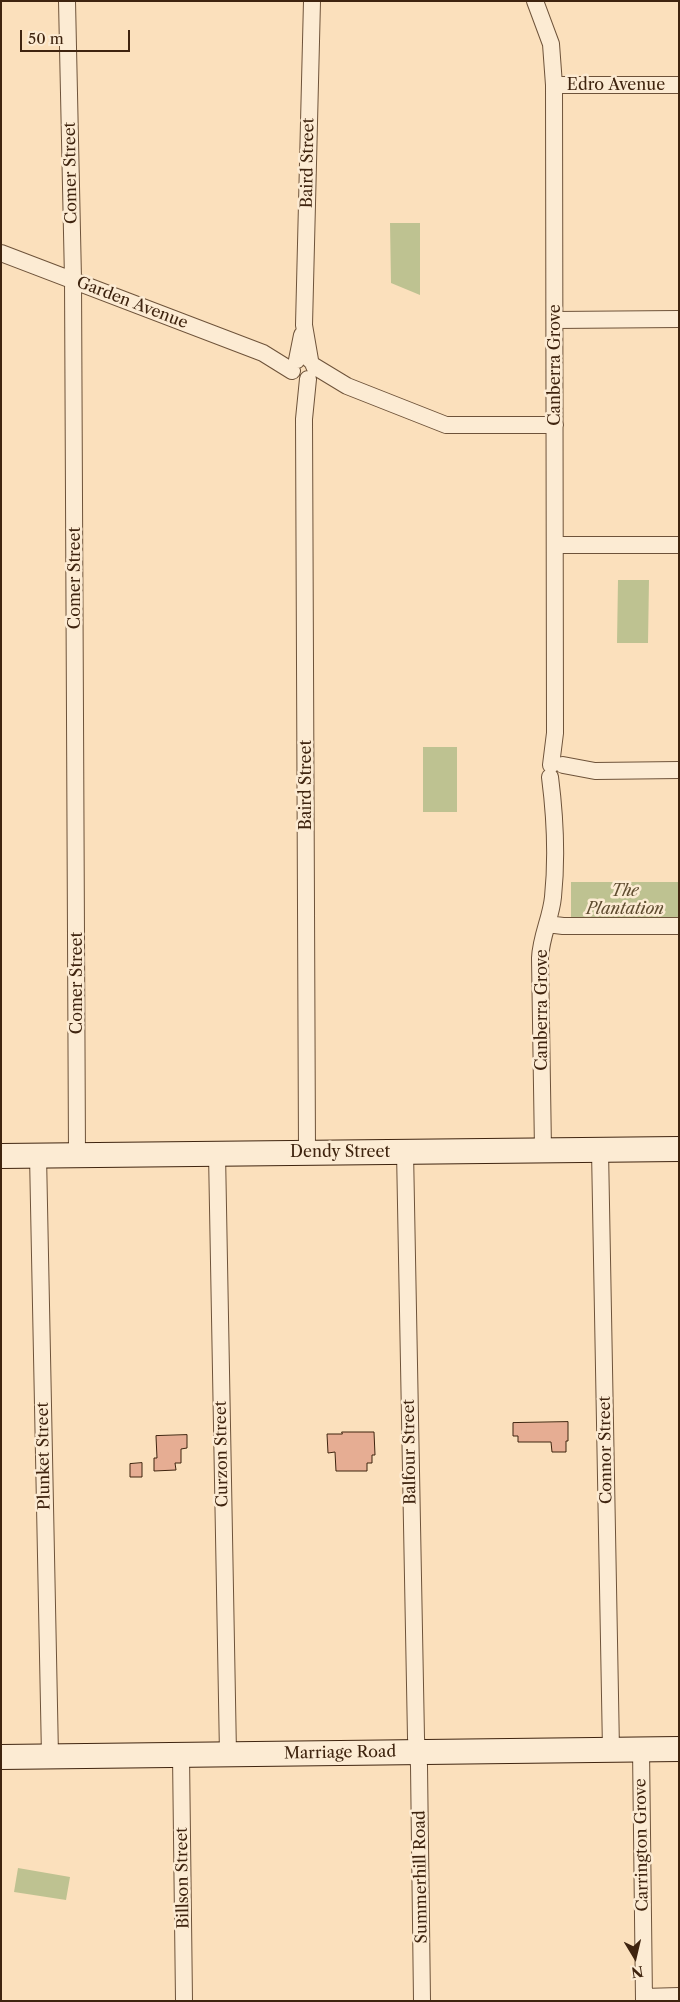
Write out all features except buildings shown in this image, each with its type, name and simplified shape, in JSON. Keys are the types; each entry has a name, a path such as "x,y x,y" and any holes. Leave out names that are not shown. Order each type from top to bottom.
{"street":[{"name":"Comer Street","path":"67,1 73,280 77,1155"},
{"name":"Baird Street","path":"307,1152 303,369 312,1"},
{"name":"Canberra Grove","path":"535,1 551,44 554,85 555,733 558,771 554,812 553,898 540,958 543,1150"},
{"name":"Edro Avenue","path":"554,85 679,85"},
{"name":"Garden Avenue","path":"1,253 446,424 555,425"},
{"path":"555,320 679,319"},
{"path":"555,545 679,544"},
{"path":"558,771 679,770"},
{"path":"546,924 563,926 679,926"},
{"name":"Dendy Street","path":"1,1156 679,1149"},
{"name":"Connor Street","path":"600,1150 611,1750"},
{"name":"Balfour Street","path":"405,1151 416,1732 418,1752"},
{"name":"Curzon Street","path":"217,1153 228,1754"},
{"name":"Plunket Street","path":"38,1155 50,1756"},
{"name":"Carrington Grove","path":"641,1749 644,1999"},
{"name":"Marriage Road","path":"1,1757 679,1749"},
{"name":"Summerhill Road","path":"418,1752 422,2001"},
{"name":"Billson Street","path":"181,1755 184,2001"},
{"path":"644,1999 679,1996"}],"green space":[{"path":"390,223 420,223 420,295 391,283"},
{"path":"618,580 649,580 648,643 617,643"},
{"path":"423,747 457,747 457,812 423,812"},
{"name":"The Plantation","path":"571,882 679,882 679,918 576,919 571,917"},
{"path":"18,1868 70,1877 66,1900 14,1892"}]}
